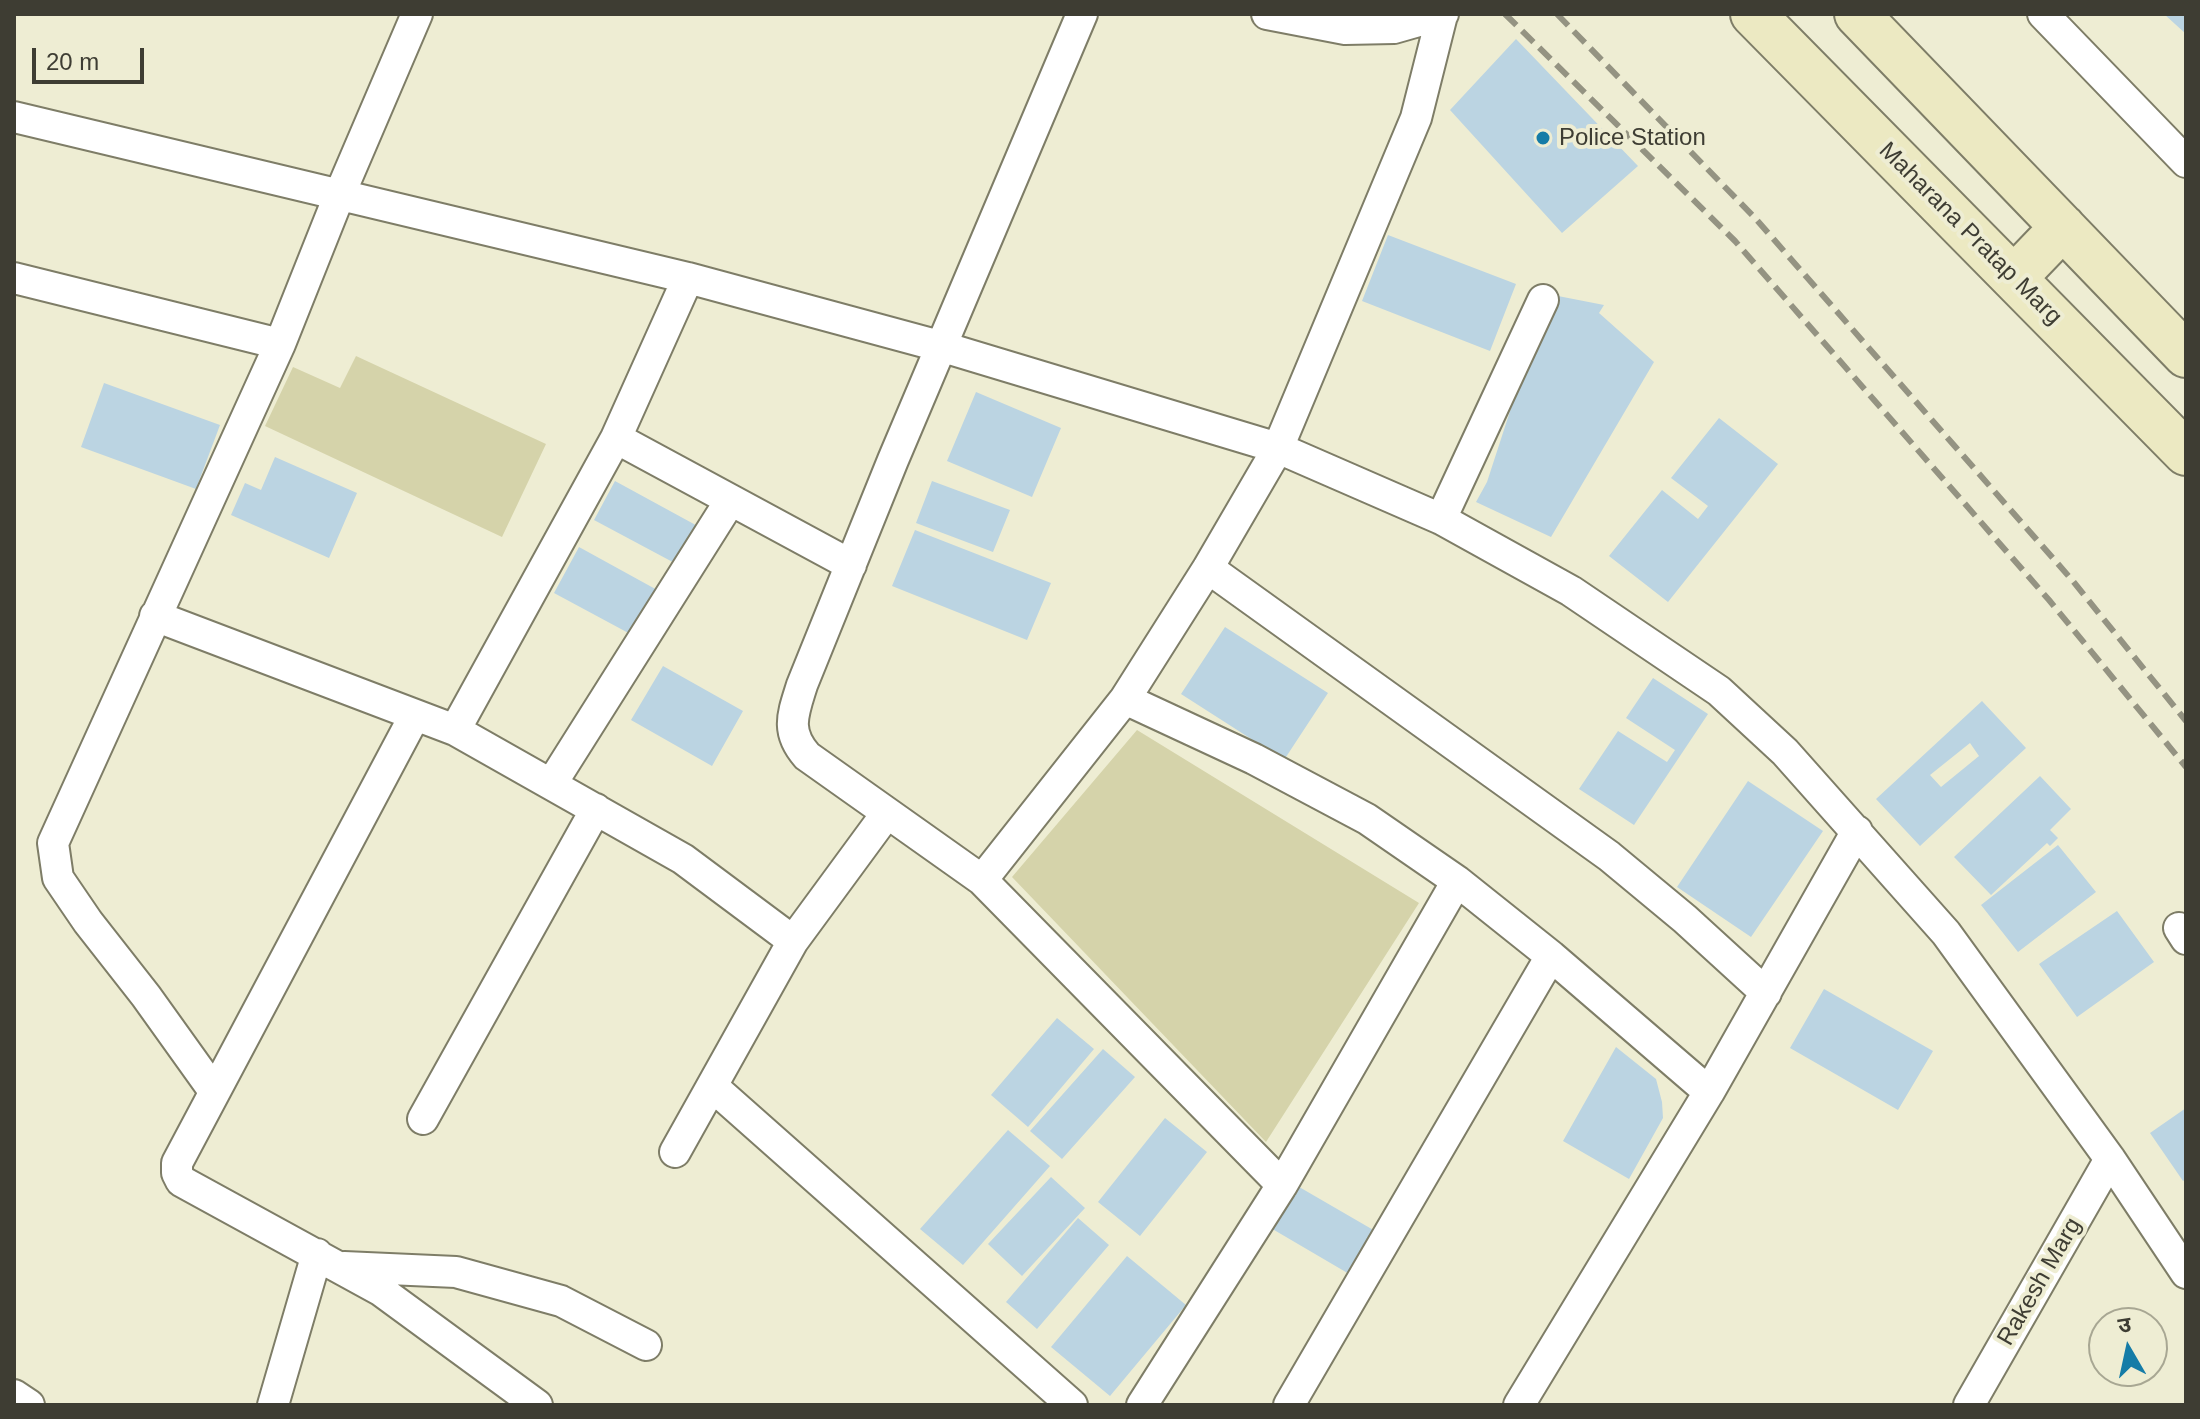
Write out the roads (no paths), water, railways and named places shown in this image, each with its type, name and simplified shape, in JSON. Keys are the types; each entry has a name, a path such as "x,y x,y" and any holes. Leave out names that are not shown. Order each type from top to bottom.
{"main road":[{"name":"Maharana Pratap Marg","path":"1753,14 2186,453"},
{"path":"1857,14 2186,355"},
{"path":"2014,278 2063,227"}],"street":[{"path":"214,1091 58,878 53,843 280,344 417,14"},
{"path":"1082,14 802,685 793,712 795,742 807,756 982,880 1282,1185"},
{"path":"1267,14 1345,29 1394,28 1443,14"},
{"path":"982,880 1125,699 1208,568 1278,448 1416,118 1443,14"},
{"path":"2043,14 2186,162"},
{"path":"14,117 688,278 943,347 1278,448 1441,519 1571,591 1719,691 1785,752 1946,933 2110,1159 2186,1273"},
{"path":"14,278 280,344"},
{"path":"455,730 616,438 688,278"},
{"path":"1441,519 1543,300"},
{"path":"616,438 851,565"},
{"path":"552,783 730,501"},
{"path":"1208,568 1609,856 1685,919 1766,993"},
{"path":"155,616 455,730 683,859 793,941"},
{"path":"1125,699 1254,759 1367,819 1457,881 1551,956 1709,1092"},
{"path":"415,715 214,1091 177,1163 177,1173 181,1181 380,1290 537,1405"},
{"path":"423,1119 596,809"},
{"path":"675,1152 793,941 887,813"},
{"path":"1519,1405 1709,1092 1857,831"},
{"path":"1142,1405 1282,1185 1457,881"},
{"path":"1289,1405 1551,956"},
{"path":"712,1086 1072,1405"},
{"name":"Rakesh Marg","path":"1969,1405 2110,1159"},
{"path":"327,1260 456,1272 561,1301 646,1345"},
{"path":"273,1405 327,1260"},
{"path":"14,1395 29,1405"}],"railway":[{"path":"1505,14 1735,241 2049,600 2186,767"},
{"path":"1557,14 1755,218 2072,580 2186,721"}],"place":[{"name":"Police Station","path":"1543,138"}]}
